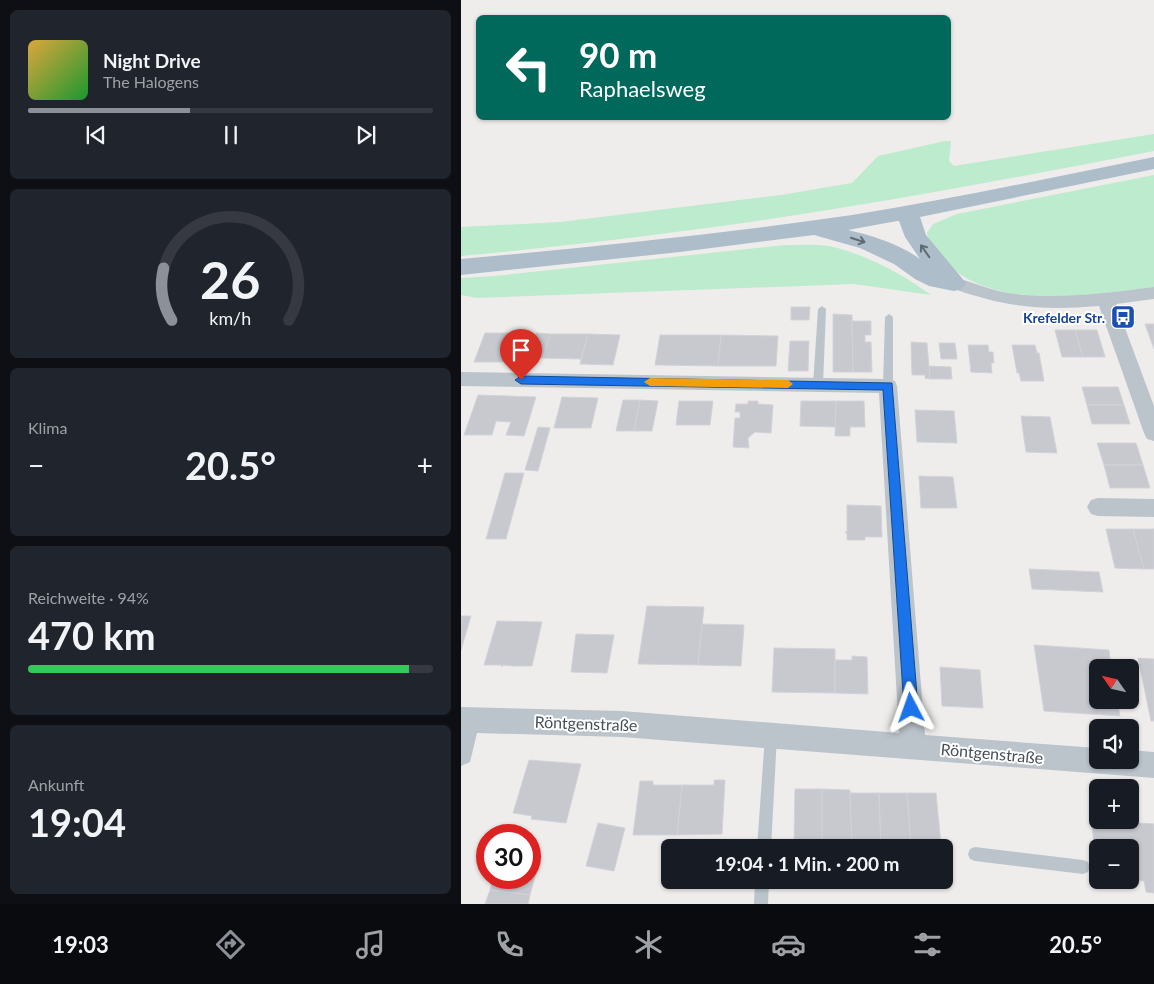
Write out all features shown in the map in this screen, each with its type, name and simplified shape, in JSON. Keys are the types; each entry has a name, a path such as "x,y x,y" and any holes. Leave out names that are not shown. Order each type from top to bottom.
{"main road":[{"path":"461,267 644,250 813,228 907,212 1154,163"},
{"path":"907,212 916,238 930,257 954,283"},
{"path":"885,215 891,238 902,258"},
{"path":"813,228 867,242 902,258 923,273 937,280 954,283"}],"street":[{"path":"954,283 1011,299 1045,301 1105,299 1154,293"},
{"path":"1105,299 1154,433"},
{"path":"461,379 888,386 913,746"},
{"path":"1097,507 1154,508"},
{"path":"461,753 464,720"},
{"name":"Röntgenstraße","path":"464,720 622,724 772,734 1154,765"}],"lane":[{"path":"818,384 822,309"},
{"path":"888,386 889,317"},
{"path":"765,839 772,734"},
{"path":"975,854 1083,867"},
{"path":"761,904 762,889"}],"green space":[{"path":"1154,134 1154,151 919,195 683,231 461,256 461,227 560,222 781,195 852,183 878,156 945,141 951,141 949,161 954,166"},
{"path":"1154,175 1154,287 1070,296 1040,296 1011,293 984,286 960,274 940,256 928,237 927,233 933,224 957,214"},
{"path":"785,245 829,246 856,254 895,272 931,295 854,284 477,298 461,295 461,278"}],"building":[{"path":"791,307 810,307 809,320 791,320"},
{"path":"833,314 852,315 853,372 833,372"},
{"path":"852,321 871,321 871,335 865,335 865,342 871,342 872,372 853,372"},
{"path":"1145,324 1154,324 1154,349"},
{"path":"1055,330 1075,330 1083,357 1062,357"},
{"path":"1075,330 1097,330 1105,357 1083,357"},
{"path":"485,333 513,333 503,362 474,362"},
{"path":"513,333 517,333 515,337 535,337 536,333 550,334 543,358 505,357"},
{"path":"550,334 588,334 581,359 543,358"},
{"path":"588,334 620,335 613,365 580,364"},
{"path":"660,335 721,335 718,366 655,365"},
{"path":"721,335 778,336 776,366 718,366"},
{"path":"790,341 809,341 808,371 788,371"},
{"path":"911,342 927,343 930,379 925,378 925,375 912,375"},
{"path":"939,343 955,343 957,359 941,359"},
{"path":"968,345 988,345 989,352 993,352 994,363 991,363 992,373 971,372"},
{"path":"1012,345 1035,345 1037,353 1039,353 1044,381 1021,381 1019,373 1017,373"},
{"path":"929,366 951,367 952,379 930,379"},
{"path":"1082,387 1118,387 1124,405 1087,405"},
{"path":"478,395 536,397 524,436 506,435 511,422 496,421 492,435 464,435"},
{"path":"562,397 598,398 591,428 554,428"},
{"path":"623,400 640,400 634,431 616,431"},
{"path":"640,400 658,401 652,431 634,431"},
{"path":"679,401 713,401 710,425 676,425"},
{"path":"748,401 758,401 758,404 773,405 771,433 755,432 748,438 749,448 733,447 735,418 740,418 740,412 735,412 736,404 748,404"},
{"path":"801,401 836,401 836,427 800,426"},
{"path":"836,401 864,401 865,427 850,427 850,436 835,436"},
{"path":"1087,405 1124,405 1130,424 1092,424"},
{"path":"915,410 954,411 957,443 917,442"},
{"path":"1021,416 1050,417 1057,453 1026,452"},
{"path":"538,427 550,428 538,471 525,470"},
{"path":"1097,443 1136,443 1143,465 1104,465"},
{"path":"1104,465 1143,465 1150,488 1110,488"},
{"path":"505,473 524,473 506,539 486,539"},
{"path":"919,476 953,477 957,508 921,508"},
{"path":"847,505 881,506 882,537 865,537 865,540 847,540 845,532 847,532"},
{"path":"1106,529 1133,529 1144,569 1115,568"},
{"path":"1133,529 1154,529 1154,569 1144,569"},
{"path":"1029,569 1099,572 1103,592 1032,589"},
{"path":"647,606 704,607 698,665 638,664"},
{"path":"461,616 471,616 461,650"},
{"path":"497,621 542,622 532,666 514,667 503,665 502,667 502,665 484,665"},
{"path":"702,624 744,625 741,666 698,665"},
{"path":"576,634 614,635 607,673 571,672"},
{"path":"1034,645 1109,650 1110,659 1089,659 1089,709 1119,709 1120,716 1044,711"},
{"path":"774,648 835,649 835,693 772,692"},
{"path":"852,656 867,657 868,694 835,693 835,660 852,660"},
{"path":"1138,659 1154,659 1154,721 1151,721"},
{"path":"940,667 980,670 983,708 942,706"},
{"path":"529,760 581,764 566,823 531,819 532,816 513,813"},
{"path":"714,780 725,780 722,834 677,835 682,785 714,785"},
{"path":"640,781 653,781 653,785 682,785 677,835 633,835"},
{"path":"795,789 822,789 822,839 794,839"},
{"path":"822,789 850,790 852,839 822,839"},
{"path":"850,793 879,793 881,839 852,839"},
{"path":"879,793 907,793 911,839 881,839"},
{"path":"907,793 936,793 940,839 911,839"},
{"path":"598,823 625,828 614,871 586,866"},
{"path":"1139,823 1154,824 1154,893 1146,892 1144,881 1139,881 1139,839 1094,839 1092,829 1139,829"},
{"path":"490,889 532,889 530,895"},
{"path":"490,890 530,895 528,904 485,904"}],"slow traffic":[{"path":"650,382 788,384"}],"place":[{"name":"Krefelder Str.","path":"1123,317"}],"route":[{"path":"521,380 888,386 911,708"}]}
